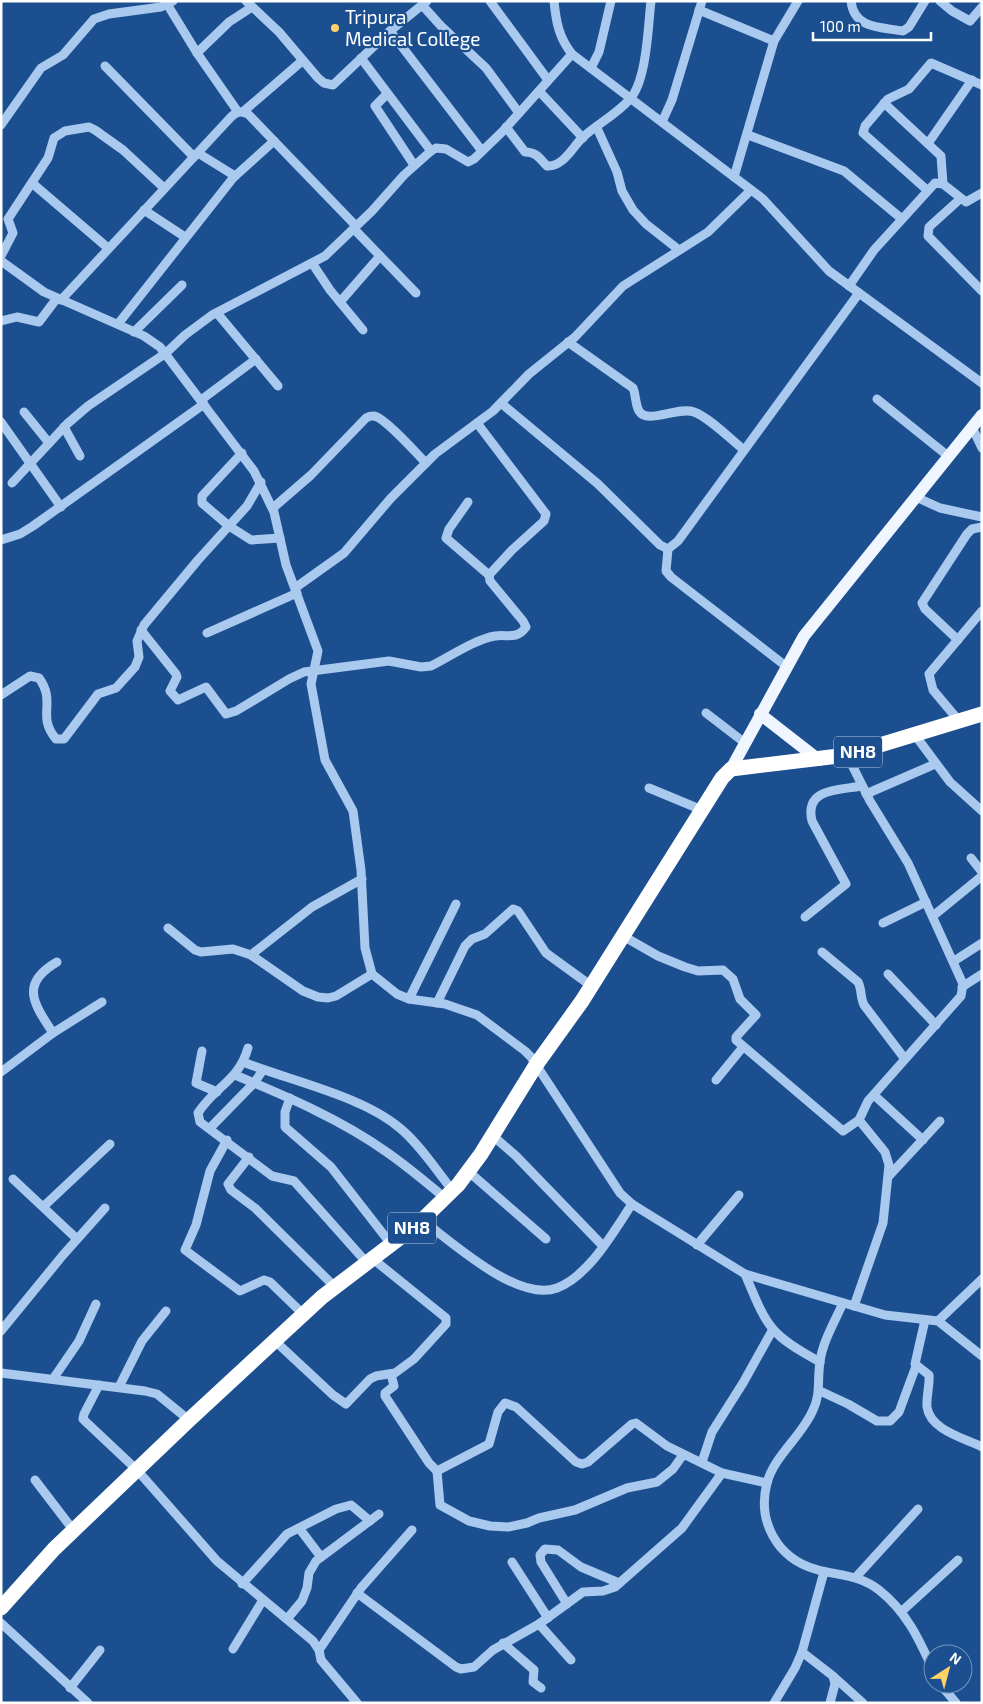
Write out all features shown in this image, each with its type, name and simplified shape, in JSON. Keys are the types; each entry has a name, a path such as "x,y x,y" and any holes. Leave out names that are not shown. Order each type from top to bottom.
{"highway":[{"name":"NH8","path":"1,1608 29,1575 188,1420 303,1314 422,1220 449,1194 468,1172 493,1136 536,1066 560,1033 623,936 722,778 730,770 820,760 847,755 982,714"}],"main road":[{"path":"730,770 804,636 982,415"},
{"path":"760,714 820,760"}],"street":[{"path":"490,1 548,80"},
{"path":"554,1 556,21 562,42 572,54 763,199 829,271 980,379"},
{"path":"591,68 599,52 611,1"},
{"path":"506,127 521,149 540,157 548,166 560,163 583,138 631,98 641,71 651,1"},
{"path":"734,177 748,135 774,41 798,1"},
{"path":"851,1 852,11 861,22 903,31 909,27 925,1"},
{"path":"940,1 952,11 970,21 982,8"},
{"path":"1,125 41,68 63,55 94,19 170,2 197,53 241,112 274,141 416,293"},
{"path":"197,53 249,4 279,32 302,61 324,83 333,85 390,31 424,3 441,26 486,68 519,113"},
{"path":"662,122 672,100 700,6 774,41"},
{"path":"390,31 482,151"},
{"path":"12,483 30,462 88,406 166,353 185,335 217,313 330,252 431,151 436,148 446,149 468,162 506,127 572,54"},
{"path":"361,58 431,151"},
{"path":"1,321 18,317 39,322 196,155 241,112 302,61"},
{"path":"927,190 863,133 865,126 884,103 909,89 932,63 982,85"},
{"path":"105,66 196,155 235,176"},
{"path":"929,142 972,80"},
{"path":"539,91 583,138"},
{"path":"387,94 375,106 414,166"},
{"path":"884,103 929,142 941,156 943,184"},
{"path":"1,256 13,233 8,219 48,158 56,134 89,127 122,150 164,188"},
{"path":"597,128 622,191 633,210 646,224 679,250"},
{"path":"748,135 844,171 853,176 902,219"},
{"path":"118,324 235,176 274,141"},
{"path":"32,182 108,248"},
{"path":"849,286 874,250 934,182 943,184 966,202 982,193"},
{"path":"206,633 296,590 329,566 348,550 391,498 426,463 501,403 529,374 568,342 623,286 708,232 751,190"},
{"path":"960,199 929,227 928,236 982,291"},
{"path":"144,210 185,237"},
{"path":"340,302 380,256"},
{"path":"1,261 44,292 118,324 155,343 166,353 242,453 261,482 273,508 286,565 318,651 312,692 321,731 325,760 353,811 362,879 365,948 372,974 397,994 410,999 438,1003 463,1010 488,1022 525,1051 620,1193 632,1204 744,1274 904,1319 938,1321 982,1356"},
{"path":"312,263 363,330"},
{"path":"134,332 182,285"},
{"path":"787,667 671,577 666,571 668,549 678,541 859,293"},
{"path":"217,313 278,386"},
{"path":"568,342 633,388 639,411 644,416 650,418 672,411 695,412 744,450"},
{"path":"1,540 20,534 61,507 203,402 256,359"},
{"path":"877,399 948,456"},
{"path":"501,403 598,484 660,545 668,549"},
{"path":"24,412 49,443"},
{"path":"273,508 311,475 366,418 372,416 386,424 426,463"},
{"path":"1,422 61,507"},
{"path":"477,424 546,514 544,521 512,550 489,575"},
{"path":"972,427 982,448"},
{"path":"64,428 80,456"},
{"path":"242,453 201,499 202,503 229,526 252,540 280,538"},
{"path":"1,695 30,676 39,678 47,694 45,723 56,739 61,741 98,694 116,688 135,667 139,661 140,649 137,641 141,630 252,500 261,482"},
{"path":"916,497 940,508 982,517"},
{"path":"141,630 176,674 177,677 170,691 173,696 178,700 185,699 206,687 226,714 236,711 297,675 389,661 421,667 431,666 494,636 512,637 522,633 526,627 523,621 490,581 489,575 446,538 449,529 468,502"},
{"path":"958,640 925,609 922,603 967,534 972,529 982,527"},
{"path":"959,721 933,690 929,674 982,611"},
{"path":"706,713 746,744"},
{"path":"915,735 950,782 982,811"},
{"path":"623,936 678,965 698,971 723,970 729,974 733,978 737,994 756,1015 736,1037 736,1040 843,1131 859,1120 868,1101 961,996 962,987 954,961 908,862 864,790 847,755"},
{"path":"805,917 846,884 812,821 811,805 816,797 823,793 864,790 935,764"},
{"path":"649,788 702,810"},
{"path":"932,916 982,874 972,858"},
{"path":"251,955 312,907 362,879"},
{"path":"883,923 926,902"},
{"path":"410,999 456,904"},
{"path":"438,1003 466,946 472,939 485,934 513,909 518,911 546,953 590,986"},
{"path":"168,928 195,950 201,952 233,949 251,955 303,991 318,997 328,998 336,996 372,974"},
{"path":"954,961 982,943"},
{"path":"822,952 858,982 861,986 860,997 864,1005 905,1060"},
{"path":"53,1033 35,1005 32,989 42,970 57,962"},
{"path":"888,974 936,1025"},
{"path":"962,987 982,974"},
{"path":"1,1072 53,1033 102,1002"},
{"path":"716,1080 743,1047"},
{"path":"248,1048 243,1062 235,1075 198,1113 200,1122 272,1176 290,1179 302,1188 370,1261 447,1321 424,1350 402,1369 370,1379 346,1404 333,1396 275,1341"},
{"path":"202,1051 196,1083 217,1092"},
{"path":"243,1062 334,1094 384,1116 402,1130 449,1194"},
{"path":"210,1128 254,1083 263,1070"},
{"path":"235,1075 290,1098 346,1127 388,1152 449,1194"},
{"path":"874,1095 923,1140"},
{"path":"290,1098 285,1112 285,1128 331,1167 391,1244"},
{"path":"854,1306 883,1223 888,1178 888,1160 885,1152 859,1120"},
{"path":"888,1178 940,1121"},
{"path":"493,1136 516,1156 603,1246"},
{"path":"226,1140 210,1171 196,1225 185,1250 240,1291 261,1281 270,1282 303,1314"},
{"path":"44,1206 110,1144"},
{"path":"248,1158 228,1184 231,1190 255,1208 335,1287"},
{"path":"468,1172 546,1240"},
{"path":"13,1179 44,1206 77,1240"},
{"path":"697,1244 739,1196"},
{"path":"422,1220 511,1282 542,1291 556,1289 569,1282 587,1266 632,1204"},
{"path":"1,1331 105,1208"},
{"path":"744,1274 762,1315 772,1331 783,1341 820,1362"},
{"path":"938,1321 982,1279"},
{"path":"843,1303 820,1362 820,1391 810,1417 776,1464 767,1483 765,1504 772,1537 790,1557 800,1563 824,1572 856,1577 878,1589 901,1612 917,1634 923,1648"},
{"path":"53,1379 79,1341 96,1304"},
{"path":"119,1387 146,1336 166,1311"},
{"path":"820,1391 848,1404 877,1421 890,1421 899,1412 916,1366 925,1320"},
{"path":"702,1462 712,1432 743,1383 772,1331"},
{"path":"916,1366 929,1376 927,1410 936,1424 982,1447"},
{"path":"1,1372 119,1387 157,1394 188,1420"},
{"path":"391,1374 394,1386 385,1393 385,1396 429,1463 437,1471 440,1505 469,1521 490,1526 508,1527 575,1510 627,1488 657,1482 673,1469 683,1454"},
{"path":"99,1385 83,1418 137,1470 217,1561 242,1584 313,1641 319,1650 321,1660 357,1703"},
{"path":"437,1471 488,1444 498,1412 505,1403 516,1407 576,1462 582,1464 588,1462 632,1424 636,1423 683,1454 722,1473 767,1483"},
{"path":"357,1593 456,1667 474,1667 503,1643 539,1624 583,1592 609,1590 619,1583 682,1528 722,1473"},
{"path":"35,1480 74,1531"},
{"path":"242,1584 278,1542 299,1528 347,1504 357,1508 370,1520"},
{"path":"856,1577 918,1509"},
{"path":"287,1619 302,1601 307,1588 309,1573 321,1557 379,1514"},
{"path":"299,1528 321,1557"},
{"path":"319,1650 357,1593 412,1530"},
{"path":"567,1604 541,1562 540,1555 545,1549 558,1550 581,1567 619,1583"},
{"path":"901,1612 958,1560"},
{"path":"512,1562 548,1618"},
{"path":"774,1703 795,1668 802,1652 824,1572"},
{"path":"233,1649 263,1600"},
{"path":"1,1624 36,1653 70,1688 88,1703"},
{"path":"539,1624 571,1660"},
{"path":"503,1643 534,1670 533,1682 540,1688"},
{"path":"70,1688 100,1650"},
{"path":"802,1652 830,1671 834,1677 863,1703"},
{"path":"830,1703 835,1684 834,1677"}],"place":[{"name":"Tripura Medical College","path":"335,28"}]}
